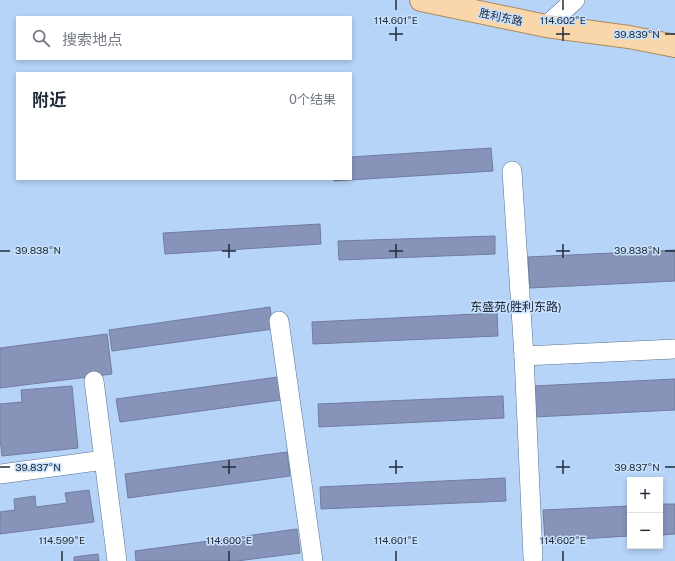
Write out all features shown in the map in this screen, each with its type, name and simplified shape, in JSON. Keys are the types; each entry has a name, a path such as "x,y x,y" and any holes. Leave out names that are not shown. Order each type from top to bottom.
{"main road":[{"name":"胜利东路","path":"421,0 546,26 629,37 675,46"}],"street":[{"path":"546,26 576,0"},
{"path":"512,171 524,356 533,557"},
{"path":"279,321 313,561"},
{"path":"524,356 675,349"},
{"path":"94,381 117,561"},
{"path":"0,474 104,460"}],"building":[{"path":"491,148 493,171 352,180 352,157"},
{"path":"320,224 321,244 165,254 163,233"},
{"path":"495,236 495,254 339,260 338,241"},
{"path":"675,250 675,281 530,288 528,257"},
{"path":"270,307 273,329 112,351 109,330"},
{"path":"497,313 498,336 313,344 312,322"},
{"path":"107,334 112,374 0,388 0,348"},
{"path":"278,377 281,400 120,422 116,399"},
{"path":"675,379 675,410 534,417 533,386"},
{"path":"72,386 78,448 2,456 0,439 0,404 22,402 21,390"},
{"path":"503,396 504,418 319,427 318,404"},
{"path":"287,452 290,476 128,498 125,474"},
{"path":"505,478 506,501 321,509 320,487"},
{"path":"89,490 94,522 0,534 0,512 15,510 14,499 35,496 36,507 67,503 65,493"},
{"path":"663,504 675,504 675,534 663,535"},
{"path":"627,506 627,536 545,541 543,510"},
{"path":"297,529 300,553 237,561 136,561 135,551"},
{"path":"98,554 99,561 74,561 74,557"}],"district":[{"name":"东盛苑(胜利东路)","path":"516,307"}]}
